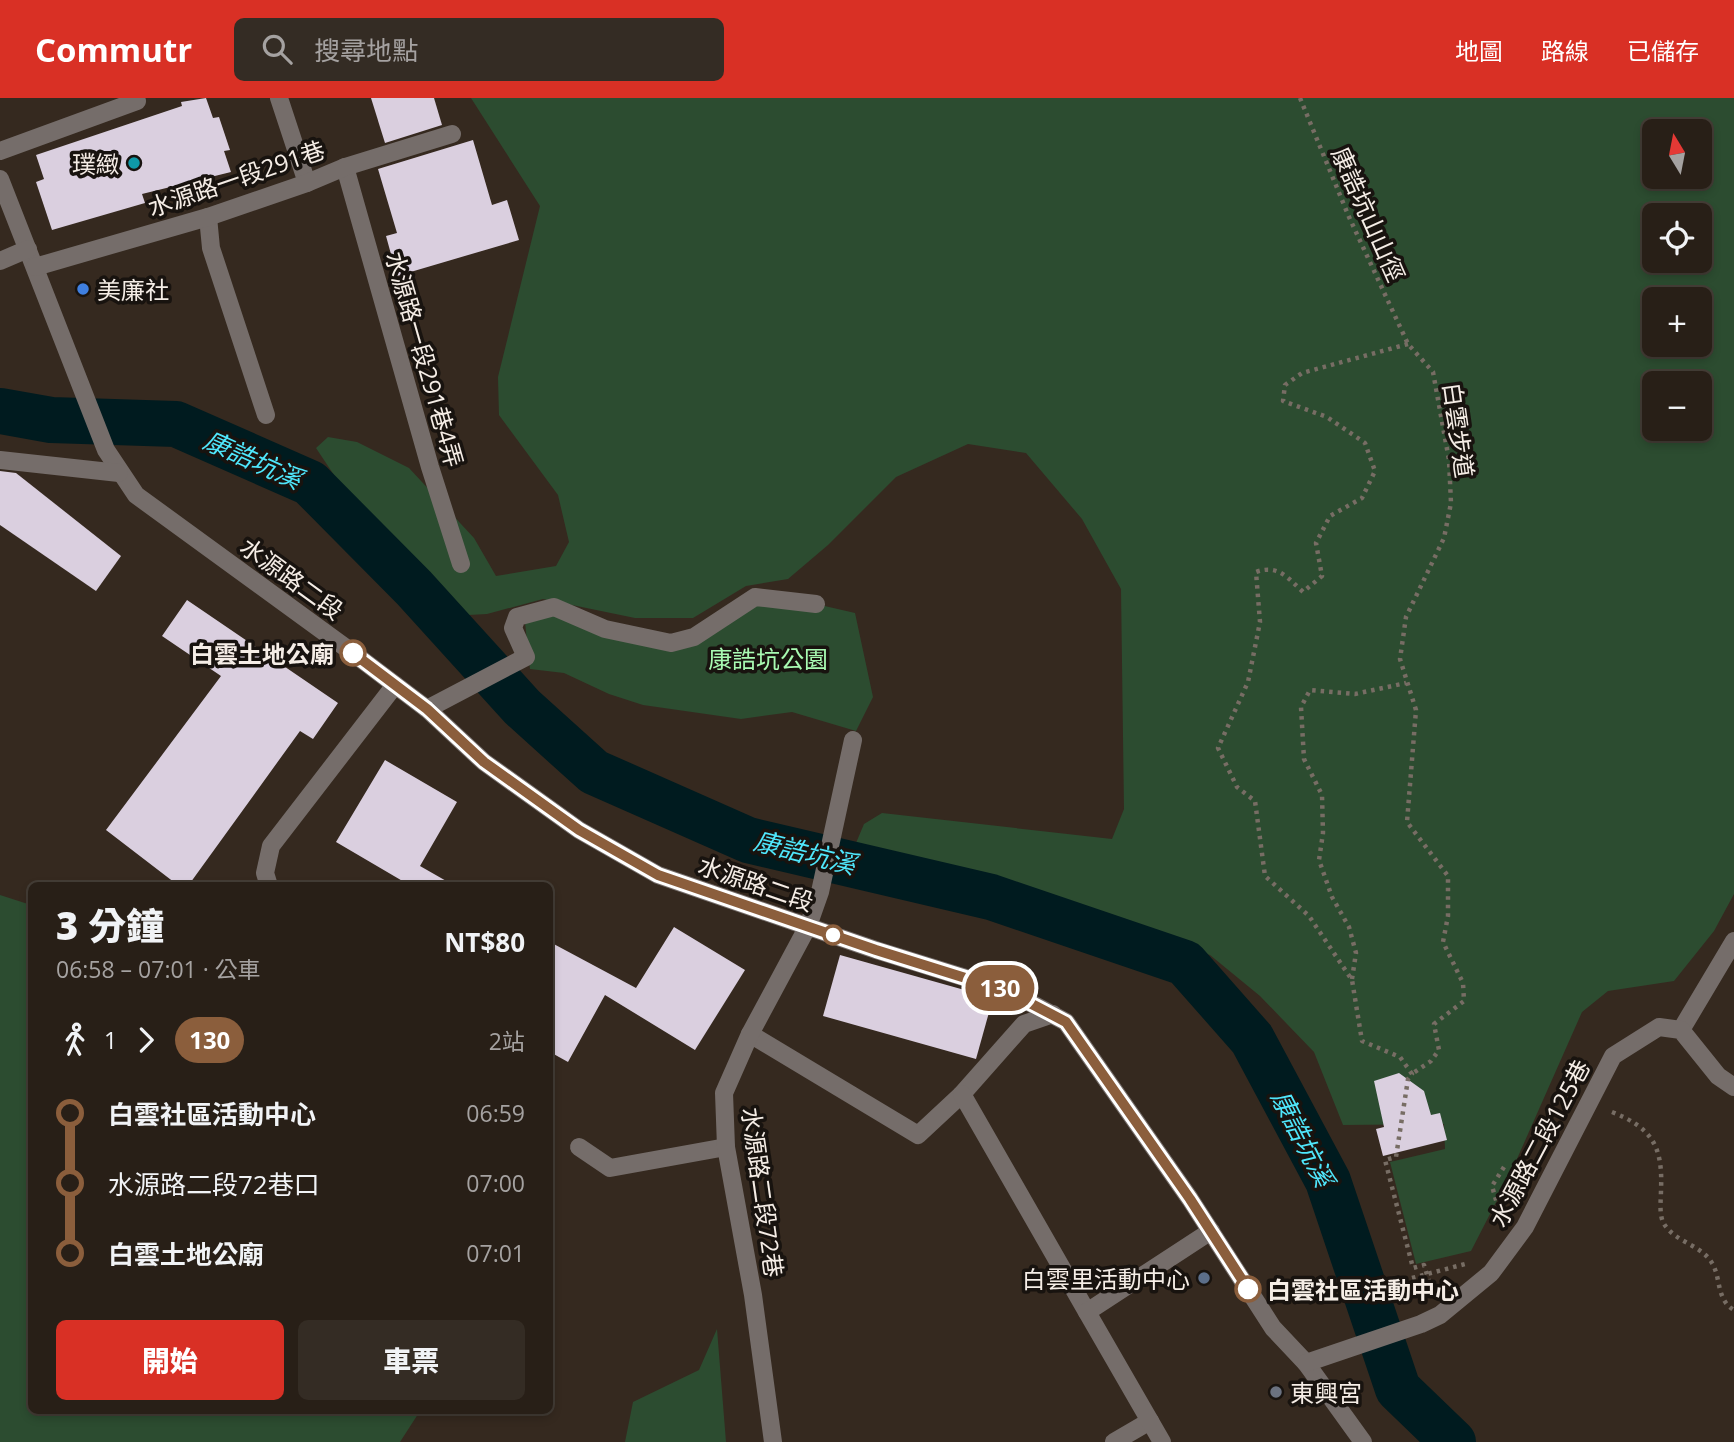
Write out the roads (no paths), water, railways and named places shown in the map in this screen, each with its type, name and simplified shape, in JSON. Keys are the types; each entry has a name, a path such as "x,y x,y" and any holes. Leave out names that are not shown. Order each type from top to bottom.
{"street":[{"path":"0,151 137,101 136,98"},
{"path":"279,98 307,183"},
{"name":"水源路一段291巷","path":"35,267 208,217 345,167 452,134"},
{"name":"水源路一段291巷4弄","path":"345,167 430,467 461,564"},
{"path":"0,179 35,267"},
{"path":"208,217 211,248 266,415"},
{"path":"0,261 28,249"},
{"name":"水源路二段","path":"35,267 81,392 106,450 136,495 427,709 484,762 579,830 658,875 1007,991 1066,1022 1211,1231 1273,1328 1306,1363 1363,1442"},
{"path":"0,460 119,473"},
{"path":"427,709 458,690 526,657 513,628 517,617 554,607 605,629 671,643 694,637 755,597 816,604"},
{"path":"268,882 265,873 271,846 395,685"},
{"name":"水源路二段72巷","path":"773,1442 753,1295 726,1147 724,1093 750,1034 808,926 836,830 853,740"},
{"path":"1734,941 1682,1030 1718,1076 1734,1087"},
{"path":"750,1034 918,1135 962,1094 1024,1024 1052,1014"},
{"name":"水源路二段125巷","path":"1306,1363 1422,1324 1440,1315 1491,1273 1525,1227 1613,1056 1658,1027 1682,1030"},
{"path":"962,1094 1162,1442"},
{"path":"579,1147 610,1168 726,1147"},
{"path":"1087,1312 1211,1231"},
{"path":"1114,1442 1150,1421"}],"waterway":[{"name":"康誥坑溪","path":"0,411 51,420 176,424 310,483 414,588 522,707 594,772 748,840 991,897 1185,963 1252,1039 1328,1181 1398,1389 1453,1442"}],"place":[{"name":"璞緻","path":"134,163"},
{"name":"美廉社","path":"83,289"},
{"name":"白雲土地公廟","path":"353,653"},
{"name":"白雲里活動中心","path":"1204,1278"},
{"name":"白雲社區活動中心","path":"1248,1289"},
{"name":"東興宮","path":"1276,1392"}],"park label":[{"name":"康誥坑公園","path":"768,658"}]}
